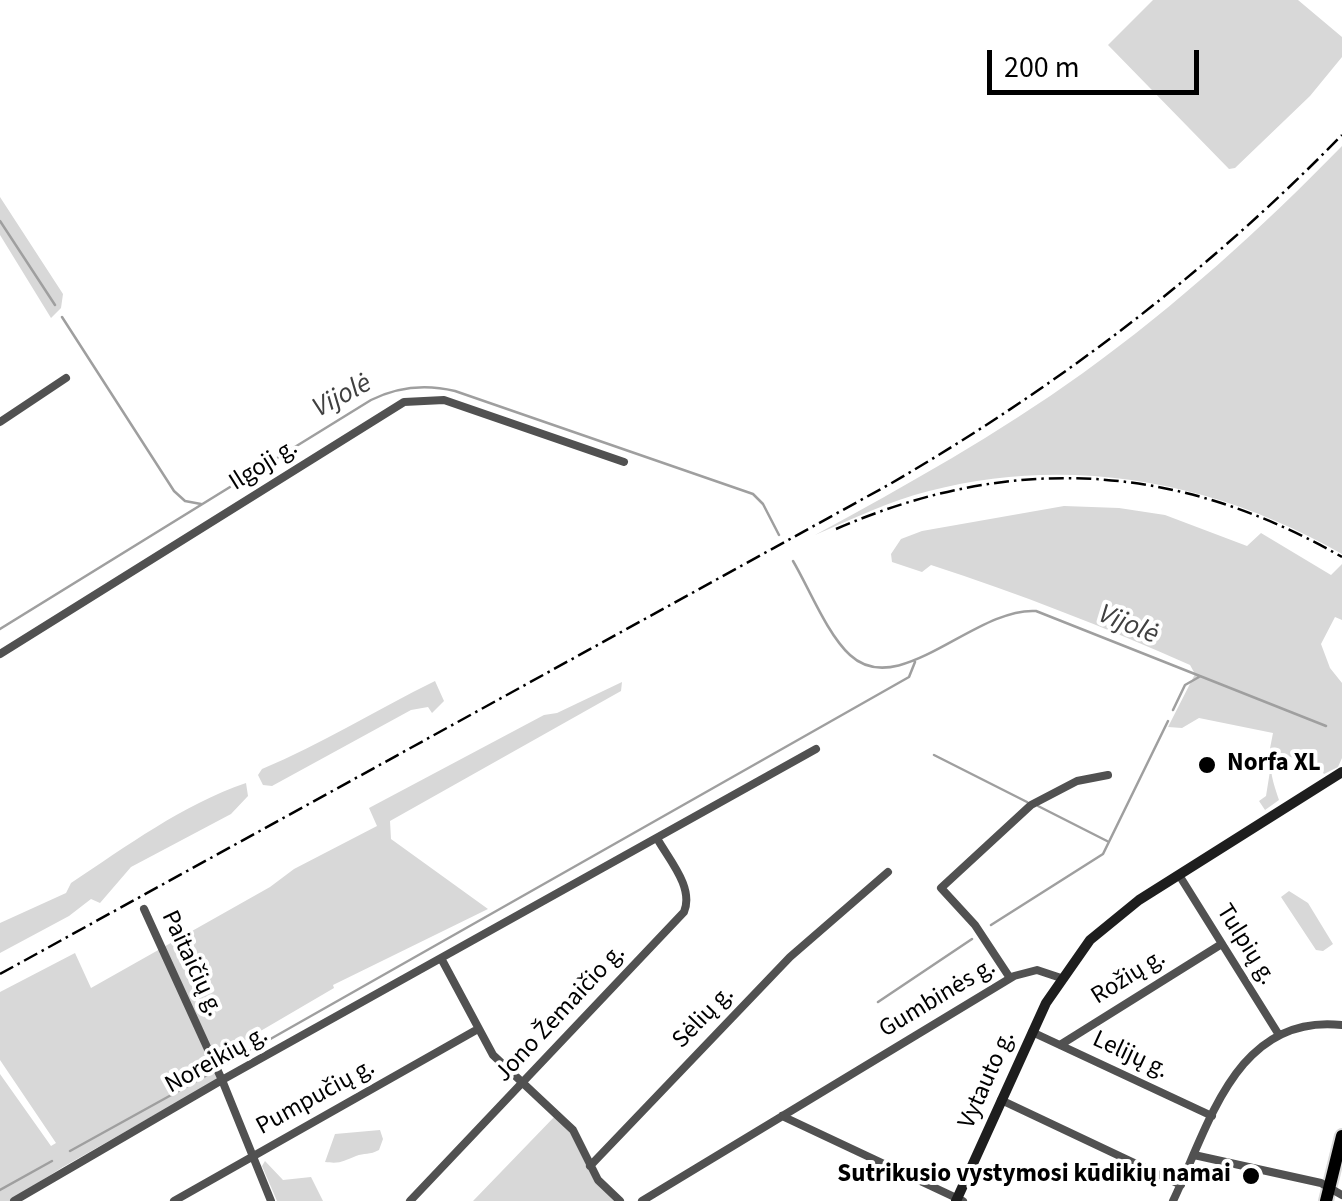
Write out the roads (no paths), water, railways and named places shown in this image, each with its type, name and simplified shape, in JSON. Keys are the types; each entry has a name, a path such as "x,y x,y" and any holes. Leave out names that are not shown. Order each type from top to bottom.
{"highway":[{"path":"1332,1195 1342,1136"}],"main road":[{"path":"1061,978 1108,924 1342,772"},
{"name":"Vytauto g.","path":"959,1200 1032,1032 1061,978"}],"street":[{"path":"0,422 66,378"},
{"name":"Ilgoji g.","path":"0,654 404,402 444,400 624,462"},
{"name":"Noreikių g.","path":"14,1201 222,1080 816,749"},
{"path":"1010,978 975,925 941,888 1031,805 1077,780 1108,774"},
{"name":"Jono Žemaičio g.","path":"410,1201 684,912 689,900 686,889 658,840"},
{"name":"Sėlių g.","path":"590,1166 790,958 888,872"},
{"name":"Tulpių g.","path":"1178,876 1279,1035"},
{"name":"Paitaičių g.","path":"144,909 222,1080 271,1201"},
{"name":"Rožių g.","path":"1060,1045 1220,945"},
{"path":"442,960 493,1055 573,1130 598,1180 620,1201"},
{"name":"Gumbinės g.","path":"642,1201 1010,978 1037,970 1061,978"},
{"path":"1174,1201 1212,1116 1241,1065 1279,1035 1317,1024 1342,1026"},
{"name":"Pumpučių g.","path":"174,1201 478,1029"},
{"name":"Lelijų g.","path":"1032,1032 1212,1116"},
{"path":"1001,1100 1181,1186"},
{"path":"782,1116 959,1200"},
{"path":"1194,1155 1321,1183 1332,1195"}],"waterway":[{"path":"0,221 55,305"},
{"path":"62,317 174,491 185,501 201,504"},
{"name":"Vijolė","path":"0,629 371,400 413,388 455,391 753,494 763,504 779,535"},
{"name":"Vijolė","path":"793,561 842,646 870,666 891,667 914,660 988,623 1036,611 1326,726"},
{"path":"221,1067 909,677 915,662"},
{"path":"1173,710 1185,685 1199,677"},
{"path":"991,925 1103,854 1168,721"},
{"path":"934,755 1027,802"},
{"path":"1038,806 1107,841"},
{"path":"878,1002 972,939"},
{"path":"70,1151 211,1073"},
{"path":"0,1190 52,1161"}],"railway":[{"path":"0,974 952,447 1128,325 1238,234 1342,135"},
{"path":"836,529 901,504 966,488 1029,479 1092,479 1155,486 1218,502 1280,525 1342,557"}],"place":[{"name":"Norfa XL","path":"1207,765"},
{"name":"Sutrikusio vystymosi kūdikių namai","path":"1251,1176"}]}
